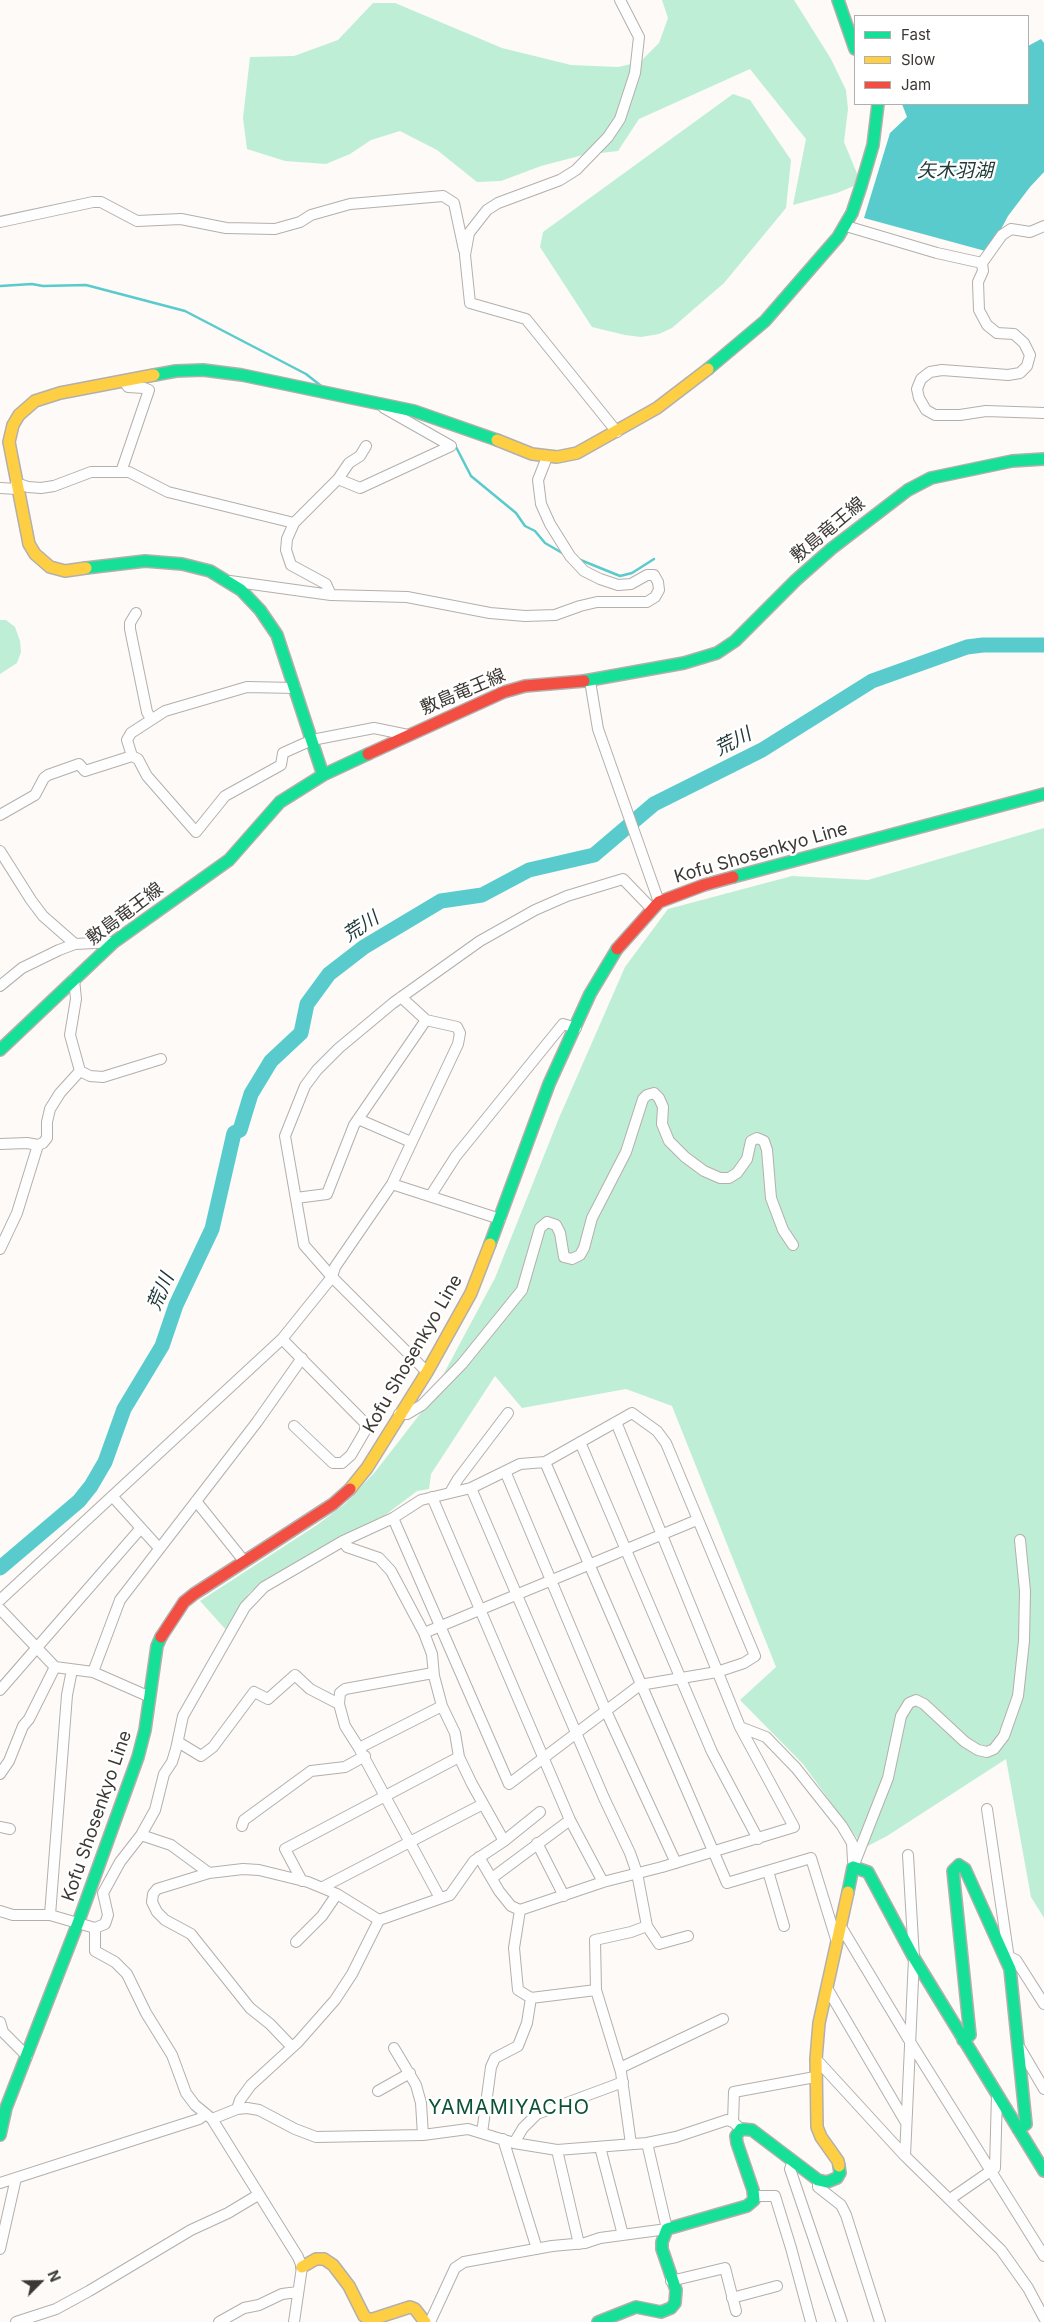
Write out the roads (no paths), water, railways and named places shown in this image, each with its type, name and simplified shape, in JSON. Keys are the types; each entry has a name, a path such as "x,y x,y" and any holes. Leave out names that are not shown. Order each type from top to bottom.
{"street":[{"path":"465,255 469,233 487,210 498,203 560,180 576,170 608,137 620,119 635,73 639,37 620,0"},
{"path":"838,0 854,46"},
{"path":"323,775 285,656 270,622 250,598 228,581 210,571 195,566 161,561 145,561 65,571 50,567 35,554 29,544 16,486 10,442 13,425 26,407 46,396 176,371 215,371 242,375 441,419 532,454 547,457 577,453 617,432 668,400 756,330 846,226 873,145 878,105"},
{"path":"0,222 93,202 101,202 138,220 181,219 226,228 275,229 300,222 311,215 350,204 443,196 454,203 465,255 470,303 526,319 617,432"},
{"path":"846,226 937,253 982,263"},
{"path":"1044,226 1030,232 1011,229 1002,235 982,263 983,271 978,282 979,310 987,325 997,333 1014,334 1024,344 1030,355 1027,366 1020,374 942,370 930,372 920,379 917,389 919,398 926,410 935,416 986,411 1044,413"},
{"path":"120,472 150,390 128,387 124,381"},
{"path":"338,479 360,488 451,446 377,404"},
{"path":"331,595 326,584 291,565 286,550 287,539 294,523 338,479 349,463 360,456 366,446"},
{"path":"228,581 331,595 407,597 490,613 525,616 555,615 597,602 647,602 655,597 659,590 658,582 654,575 647,575 631,584 618,585 600,580 584,571 570,556 550,524 541,504 538,480 547,457"},
{"name":"敷島竜王線","path":"0,1050 114,942 229,860 280,802 323,775 504,692 525,686 590,681 684,663 717,653 736,641 796,580 831,549 882,507 908,490 931,478 1012,461 1044,459"},
{"path":"0,488 54,486 91,472 128,472 168,492 294,523"},
{"path":"136,613 130,623 130,629 147,712 151,719"},
{"path":"590,681 598,729 653,887 656,905"},
{"path":"132,756 128,737 151,719 176,707 248,687 296,688"},
{"path":"0,815 36,795 44,778 48,775 78,764 83,766 85,771 132,756 138,759 147,776 196,832 225,796 281,765 284,753 312,740 374,728 408,735"},
{"name":"Kofu Shosenkyo Line","path":"0,2135 6,2108 28,2056 138,1757 145,1730 157,1646 164,1628 174,1614 194,1594 333,1504 347,1493 367,1468 426,1372 471,1293 549,1084 590,994 610,958 656,905 704,885 1044,794"},
{"path":"1,854 43,916 75,944"},
{"path":"426,1372 332,1277 304,1244 285,1136 305,1086 317,1070 339,1048 401,997 486,937 535,910 567,896 623,880 656,905"},
{"path":"0,986 22,968 59,950 75,944 114,942"},
{"path":"74,979 76,999 70,1035 80,1072"},
{"path":"0,1600 282,1339 332,1277 335,1267 392,1184 458,1044 460,1034 457,1027 426,1020 401,997"},
{"path":"296,1198 328,1194 358,1119 426,1020"},
{"path":"431,1195 456,1156 563,1024 576,1028"},
{"path":"80,1072 90,1076 103,1077 161,1060"},
{"path":"0,1249 17,1213 38,1145 47,1138 47,1122 50,1108 60,1093 80,1072"},
{"path":"399,1414 408,1414 422,1405 462,1364 522,1290 540,1228 547,1222 556,1225 560,1234 564,1258 572,1259 580,1255 595,1210 626,1152 643,1100 647,1095 654,1093 659,1098 663,1107 662,1124 669,1141 704,1171 720,1178 728,1178 737,1173 747,1159 751,1140 757,1138 764,1141 767,1150 771,1198 784,1230 793,1245"},
{"path":"358,1119 411,1142"},
{"path":"0,1144 26,1143 38,1145"},
{"path":"392,1184 431,1195 500,1219"},
{"path":"282,1339 365,1423 365,1431 351,1455 342,1463 333,1463 294,1426"},
{"path":"93,1672 120,1600 257,1422 302,1358"},
{"path":"451,1491 458,1478 508,1413"},
{"path":"0,1912 13,1915 50,1914 95,1928 105,1924 108,1915 103,1893 120,1862 141,1835 155,1810 164,1774 172,1762 183,1716 191,1698 253,1597 264,1587 343,1541 394,1518 421,1500 451,1491 471,1488 520,1464 545,1462 632,1413 657,1431 666,1443 696,1520 755,1656 744,1663 717,1672 640,1685 509,1784 394,1518"},
{"path":"479,1857 511,1906 520,1910 603,1882 676,1863 794,1828 740,1727 616,1422"},
{"path":"580,1442 712,1752 758,1839"},
{"path":"351,1455 367,1468"},
{"path":"545,1462 670,1755 727,1883 812,1858 836,1940"},
{"path":"505,1471 606,1711 676,1863"},
{"path":"471,1488 630,1854 637,1874 647,1926 659,1944 688,1936"},
{"path":"113,1497 159,1548"},
{"path":"432,1497 570,1820 603,1882"},
{"path":"196,1501 244,1561"},
{"path":"424,1633 696,1520"},
{"path":"0,1690 141,1528"},
{"path":"0,2183 237,2108 258,2110 295,2129 316,2137 423,2135 468,2129 514,2143 557,2150 647,2143 676,2137 727,2120 752,2130 818,2180 832,2182 840,2173 840,2167 836,2156 821,2137 818,2127 815,2077 816,2059 819,2023 853,1867 888,1778 901,1716 909,1703 916,1700 924,1704 965,1742 978,1750 987,1752 994,1748 1004,1736 1018,1696 1024,1641 1025,1592 1020,1540"},
{"path":"343,1541 347,1547 370,1553 385,1564 424,1633 432,1654 434,1673 442,1706 455,1733 459,1757 482,1804 504,1840"},
{"path":"0,1609 55,1667 93,1672 150,1697"},
{"path":"0,1774 9,1761 23,1726 55,1667"},
{"path":"50,1914 67,1696 72,1670"},
{"path":"434,1673 345,1689 340,1693 339,1704 345,1726 362,1752 440,1898"},
{"path":"178,1742 201,1756 213,1747 254,1692 268,1699 295,1675 310,1689 339,1704"},
{"path":"242,1826 244,1820 311,1771 346,1767 362,1752 442,1706"},
{"path":"740,1727 766,1737 796,1768 852,1843 853,1867"},
{"path":"302,1881 285,1849 459,1757"},
{"path":"323,1887 482,1804"},
{"path":"987,1809 1010,1970 1026,2124 1018,2129"},
{"path":"237,2108 240,2100 251,2085 292,2047 335,2000 352,1974 379,1920 450,1895 474,1861 540,1812"},
{"path":"492,1878 509,1868 537,1843 570,1820"},
{"path":"141,1835 171,1845 209,1873"},
{"path":"537,1843 564,1896"},
{"path":"905,2156 905,2121 914,1958 908,1855"},
{"path":"963,2040 970,2036 953,1871 956,1866 963,1866 965,1869 1010,1970"},
{"path":"853,1867 868,1872 914,1958 1044,2171"},
{"path":"292,2047 270,2024 250,2008 191,1934 165,1920 156,1912 152,1902 153,1894 158,1889 209,1873 243,1869 259,1870 323,1887 379,1920"},
{"path":"768,1871 784,1926"},
{"path":"296,1942 322,1916 337,1894"},
{"path":"520,1910 514,1948 518,1990 531,1998 596,1990"},
{"path":"840,1925 909,2040 1044,2256"},
{"path":"631,2144 620,2068 596,1990 595,1940 631,1932 647,1926"},
{"path":"95,1928 95,1951 115,1962 127,1974 146,2014 172,2056 186,2093 194,2105 209,2116 298,2256 302,2268 294,2322"},
{"path":"1008,1956 1016,1960 1044,2004"},
{"path":"827,1988 905,2121"},
{"path":"482,2133 491,2067 495,2058 518,2046 527,2023 531,1998"},
{"path":"620,2068 722,2019"},
{"path":"0,2022 4,2032 28,2056"},
{"path":"1017,2043 1044,2089"},
{"path":"394,2048 410,2074 421,2103 423,2135"},
{"path":"816,2059 905,2156 1001,2250 1028,2288 1044,2318"},
{"path":"378,2091 410,2074"},
{"path":"430,2322 455,2268 469,2261 579,2244 600,2238 667,2230 752,2203 755,2196 737,2143 734,2092 815,2077"},
{"path":"514,2143 523,2128 538,2114 623,2082"},
{"path":"950,2199 995,2168 997,2094"},
{"path":"503,2139 537,2249"},
{"path":"598,2322 636,2307 661,2312 671,2308 675,2303 676,2296 662,2249 662,2242 667,2230 647,2143"},
{"path":"600,2147 622,2235"},
{"path":"557,2150 579,2244"},
{"path":"793,2161 790,2169 818,2245 842,2322"},
{"path":"0,2249 16,2178"},
{"path":"818,2180 818,2187 841,2205 846,2215 880,2322"},
{"path":"16,2322 37,2319 89,2291 191,2230 228,2213 258,2195"},
{"path":"755,2196 775,2196 792,2248 811,2322"},
{"path":"302,2268 316,2259 333,2264 349,2286 364,2316 370,2320 410,2307 415,2309 425,2322"},
{"path":"671,2281 725,2268 736,2311"},
{"path":"732,2298 777,2286"},
{"path":"219,2322 238,2317 244,2308 259,2305 282,2294 298,2292"}],"water":[{"name":"矢木羽湖","path":"1041,39 1044,43 1044,172 1008,216 989,252 864,218 890,133 907,117 902,105 1029,105 1029,45"}],"waterway":[{"path":"0,286 32,284 43,286 86,285 185,311 306,374 320,385"},
{"path":"455,445 471,476 516,513 525,526 535,531 545,543 564,554"},
{"path":"578,559 620,576 632,573 654,559"},
{"name":"荒川","path":"0,1568 79,1501 91,1486 105,1462 124,1409 162,1346 176,1305 212,1229 234,1133 240,1130 251,1094 271,1061 301,1033 307,1004 329,974 364,947 441,901 482,895 529,870 594,855 654,804 762,750 872,681 967,647 983,645 1044,645"}],"district":[{"name":"YAMAMIYACHO","path":"509,2108"}]}
